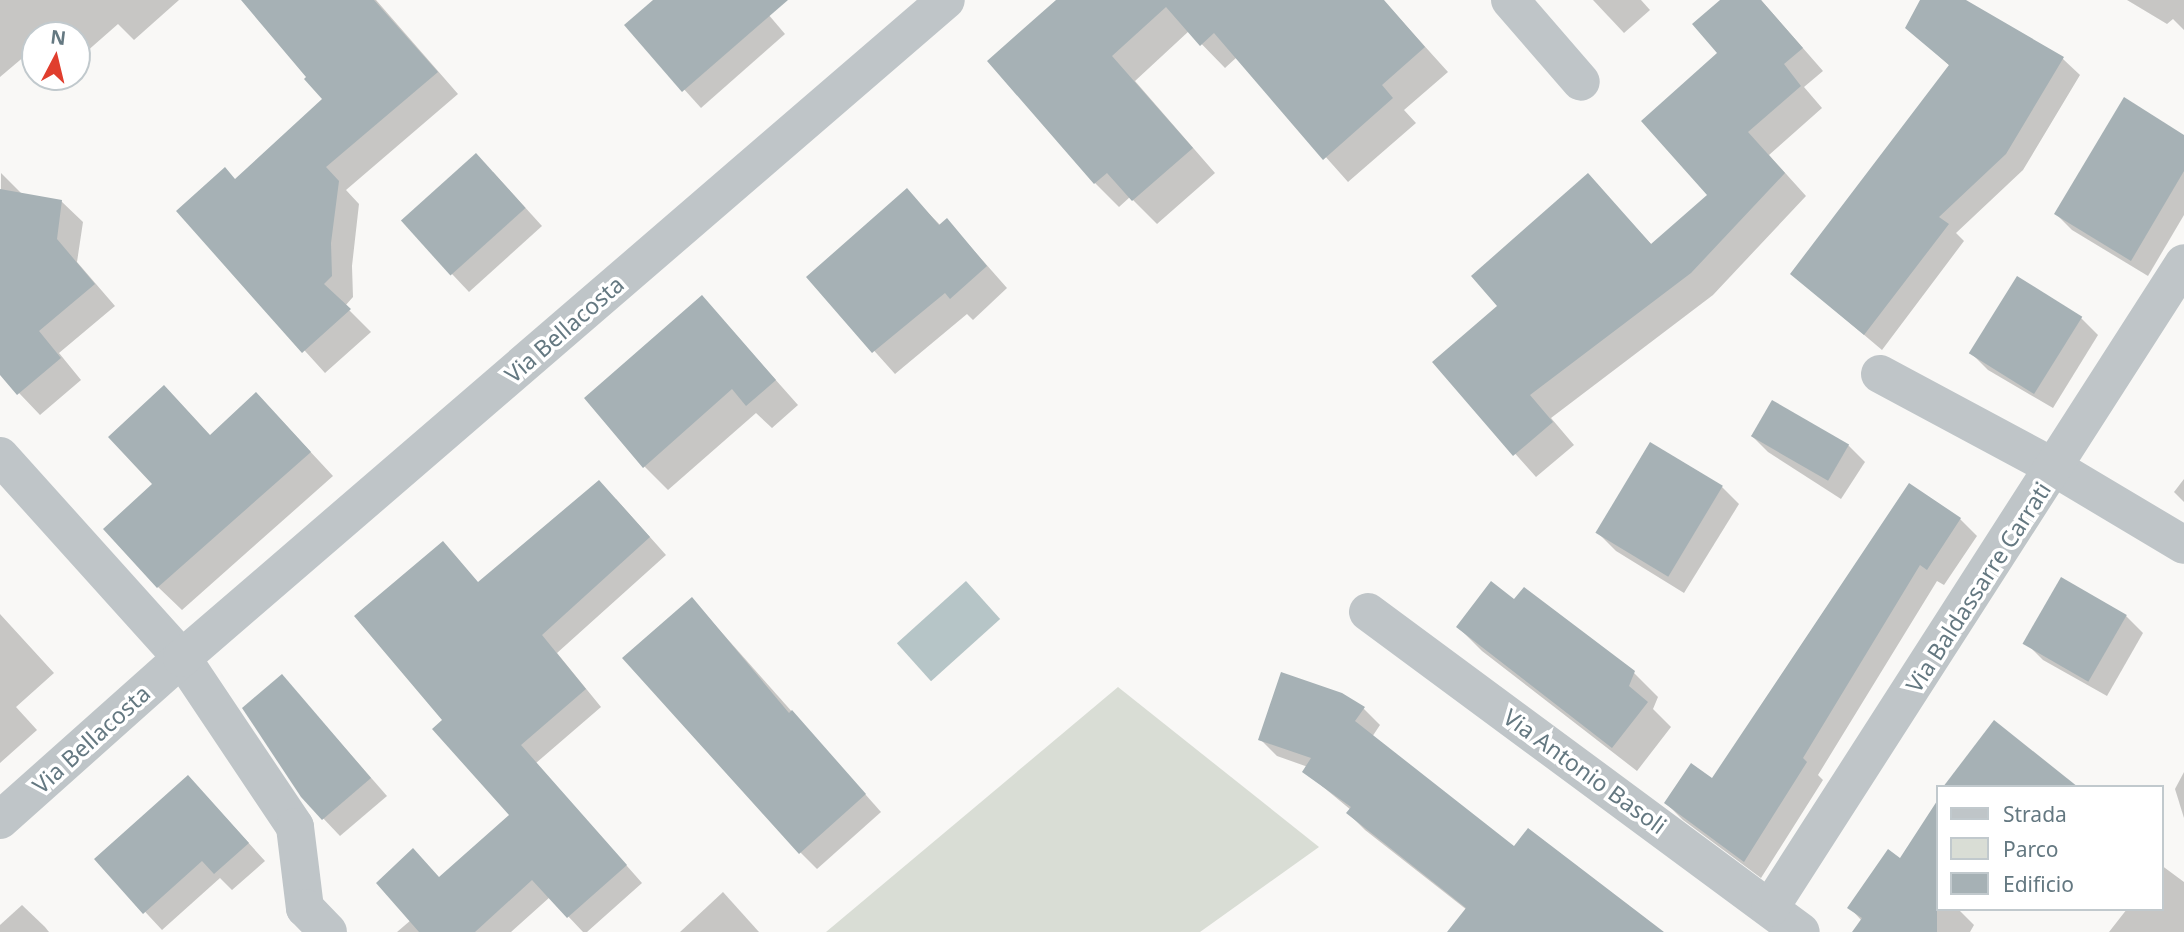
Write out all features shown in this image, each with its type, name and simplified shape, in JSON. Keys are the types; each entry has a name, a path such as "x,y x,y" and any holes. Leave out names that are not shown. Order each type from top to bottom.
{"street":[{"path":"1510,0 1581,82"},
{"name":"Via Bellacosta","path":"0,820 926,6"},
{"name":"Via Baldassarre Carrati","path":"1770,908 2055,468 2184,263"},
{"path":"1880,374 2055,468 2184,545"},
{"path":"0,456 182,658 295,828 305,908 328,932"},
{"name":"Via Antonio Basoli","path":"1368,612 1801,932"}],"green space":[{"path":"1118,687 1319,847 1200,932 826,932"}],"shaded area":[{"path":"966,581 1000,619 931,681 897,643"}],"building":[{"path":"241,0 374,0 438,72 326,167 339,181 331,243 332,276 324,284 351,309 302,353 176,211 225,167 235,179 322,99"},
{"path":"653,0 788,0 682,92 624,25"},
{"path":"1056,0 1384,0 1425,47 1382,85 1393,98 1323,160 1214,33 1200,46 1166,7 1112,56 1193,148 1132,201 1107,173 1094,184 987,61"},
{"path":"1720,0 1761,0 1803,48 1784,64 1801,86 1748,132 1785,173 1691,273 1530,395 1553,422 1513,456 1432,362 1497,306 1471,276 1588,173 1651,244 1707,195 1641,121 1717,53 1692,24"},
{"path":"1920,0 1966,0 2064,57 2006,154 1939,217 1949,224 1864,335 1790,274 1949,65 1905,28"},
{"path":"2124,97 2184,135 2184,171 2131,261 2054,214"},
{"path":"476,153 526,208 450,276 401,221"},
{"path":"907,188 939,225 947,218 987,266 950,299 945,293 872,353 806,277"},
{"path":"0,189 62,200 57,239 95,284 39,331 61,358 17,395 0,375"},
{"path":"2017,276 2082,317 2034,394 1969,353"},
{"path":"702,295 776,380 746,406 732,389 643,468 584,398"},
{"path":"164,385 210,435 256,392 311,452 157,588 103,529 152,484 108,437"},
{"path":"1772,400 1849,444 1828,481 1751,436"},
{"path":"1650,442 1723,486 1668,577 1595,533"},
{"path":"599,480 650,537 542,635 586,689 521,745 627,865 567,918 532,880 475,932 419,932 376,883 413,848 439,877 509,815 432,729 442,720 354,616 443,541 478,582"},
{"path":"1909,483 1961,518 1927,570 1920,565 1803,758 1807,762 1744,862 1664,803 1691,763 1712,778"},
{"path":"2061,577 2127,615 2088,682 2022,644"},
{"path":"1491,581 1514,599 1524,587 1635,671 1629,686 1648,702 1612,748 1456,627"},
{"path":"692,597 789,713 792,710 866,794 799,854 622,658"},
{"path":"1281,672 1342,693 1365,707 1355,721 1514,846 1528,828 1664,932 1447,932 1466,908 1346,813 1351,807 1302,772 1311,758 1258,740"},
{"path":"282,674 371,778 322,820 301,797 242,708"},
{"path":"1994,720 2075,785 1945,785"},
{"path":"188,775 249,843 214,874 202,861 143,914 94,859"},
{"path":"1936,803 1937,932 1852,932 1862,918 1847,908 1888,849 1900,858"}]}
